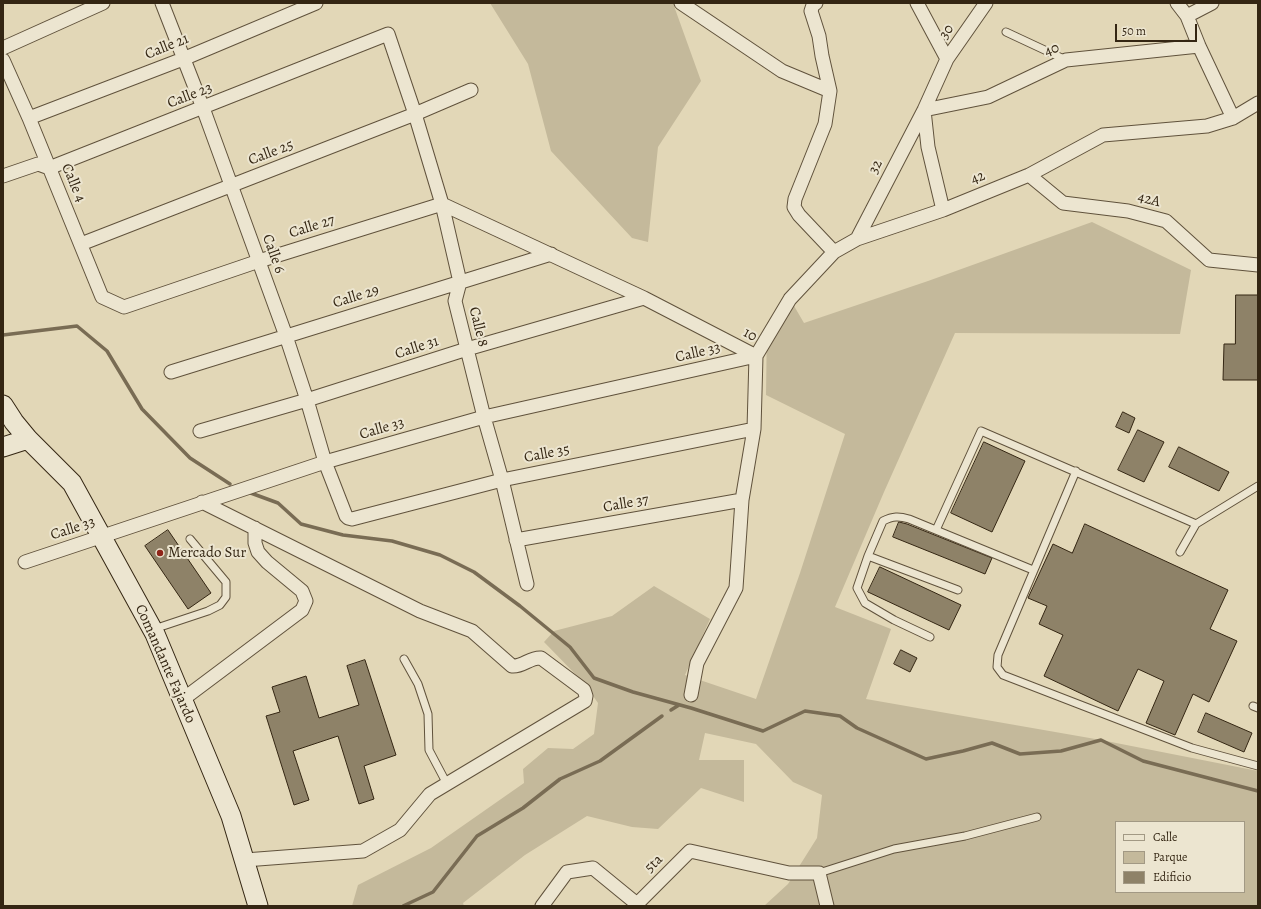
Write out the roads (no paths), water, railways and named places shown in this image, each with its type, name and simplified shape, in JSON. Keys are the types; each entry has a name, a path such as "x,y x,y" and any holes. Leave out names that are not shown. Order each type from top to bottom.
{"street":[{"path":"3,48 103,3"},
{"name":"Calle 6","path":"162,3 232,186 286,336 325,462 348,518"},
{"name":"Calle 21","path":"29,118 183,58 316,3"},
{"path":"681,3 782,71 830,91"},
{"path":"816,3 812,11 819,36 830,91 825,124 795,199 794,207 799,215 834,252"},
{"path":"917,3 947,59"},
{"name":"30","path":"924,110 947,59 986,3"},
{"path":"1178,3 1187,16 1199,46 1233,118"},
{"path":"1187,16 1212,3"},
{"name":"Calle 23","path":"3,176 38,164 49,168 388,34"},
{"name":"Calle 8","path":"388,34 415,114 442,204 460,282 455,301 528,584"},
{"name":"40","path":"924,110 988,97 1066,60 1199,46"},
{"name":"Calle 4","path":"3,60 29,118 102,297 124,307"},
{"name":"Calle 25","path":"81,244 415,114 471,90"},
{"name":"42","path":"756,356 790,299 834,252 857,238 943,210 1028,175 1103,135 1207,126 1233,118 1258,103"},
{"path":"924,110 928,147 943,210"},
{"name":"32","path":"857,238 924,110"},
{"name":"42A","path":"1028,175 1063,203 1128,211 1166,221 1209,260 1258,265"},
{"name":"10","path":"442,204 644,298 756,356 754,429 742,500 736,588 697,663 691,695"},
{"name":"Calle 27","path":"124,307 259,261 442,204"},
{"name":"Calle 29","path":"171,372 551,254"},
{"name":"Calle 31","path":"200,431 307,400 467,349 644,298"},
{"name":"Calle 33","path":"25,562 325,462 484,417 756,356"},
{"name":"Comandante Fajardo","path":"3,405 14,422 28,439 72,483 152,630 231,816 258,906"},
{"name":"Calle 35","path":"348,518 352,519 502,480 754,429"},
{"path":"3,447 28,439"},
{"name":"Calle 37","path":"516,540 742,500"},
{"path":"202,502 420,611 472,631 512,666 517,667 535,657 541,658 584,690 586,696 585,701 430,794 400,830 363,851 245,860"},
{"path":"182,700 302,610 306,601 302,591 267,562 258,552 255,543 255,528"},
{"name":"5ta","path":"542,906 566,872 593,868 637,905 690,851 788,873 818,873"},
{"path":"818,873 827,906"}],"lane":[{"path":"1006,32 1066,60"},
{"path":"936,530 981,431 1196,524"},
{"path":"1076,471 998,654 997,668 1003,675 1192,748 1258,766"},
{"path":"1180,552 1196,524 1258,486"},
{"path":"930,637 894,620 865,603 857,588 868,556 883,521 900,516 1033,570"},
{"path":"152,630 208,610 220,604 226,597 226,582 190,539"},
{"path":"868,556 958,590"},
{"path":"404,659 418,684 428,714 429,750 447,784"},
{"path":"818,873 894,849 965,836 1037,817"}],"waterway":[{"path":"3,335 77,326 107,351 142,409 190,458 230,484"},
{"path":"248,492 278,503 301,524 343,535 392,541 440,555 474,572 520,606 570,647 594,678 633,692 691,708 763,731 805,711 840,716 857,728 926,759 992,743 1020,754 1061,751 1101,740 1143,761 1258,791"},
{"path":"671,710 679,705"},
{"path":"403,906 433,892 477,836 523,808 560,779 600,761 662,716"}],"place":[{"name":"Mercado Sur","path":"160,553"}]}
